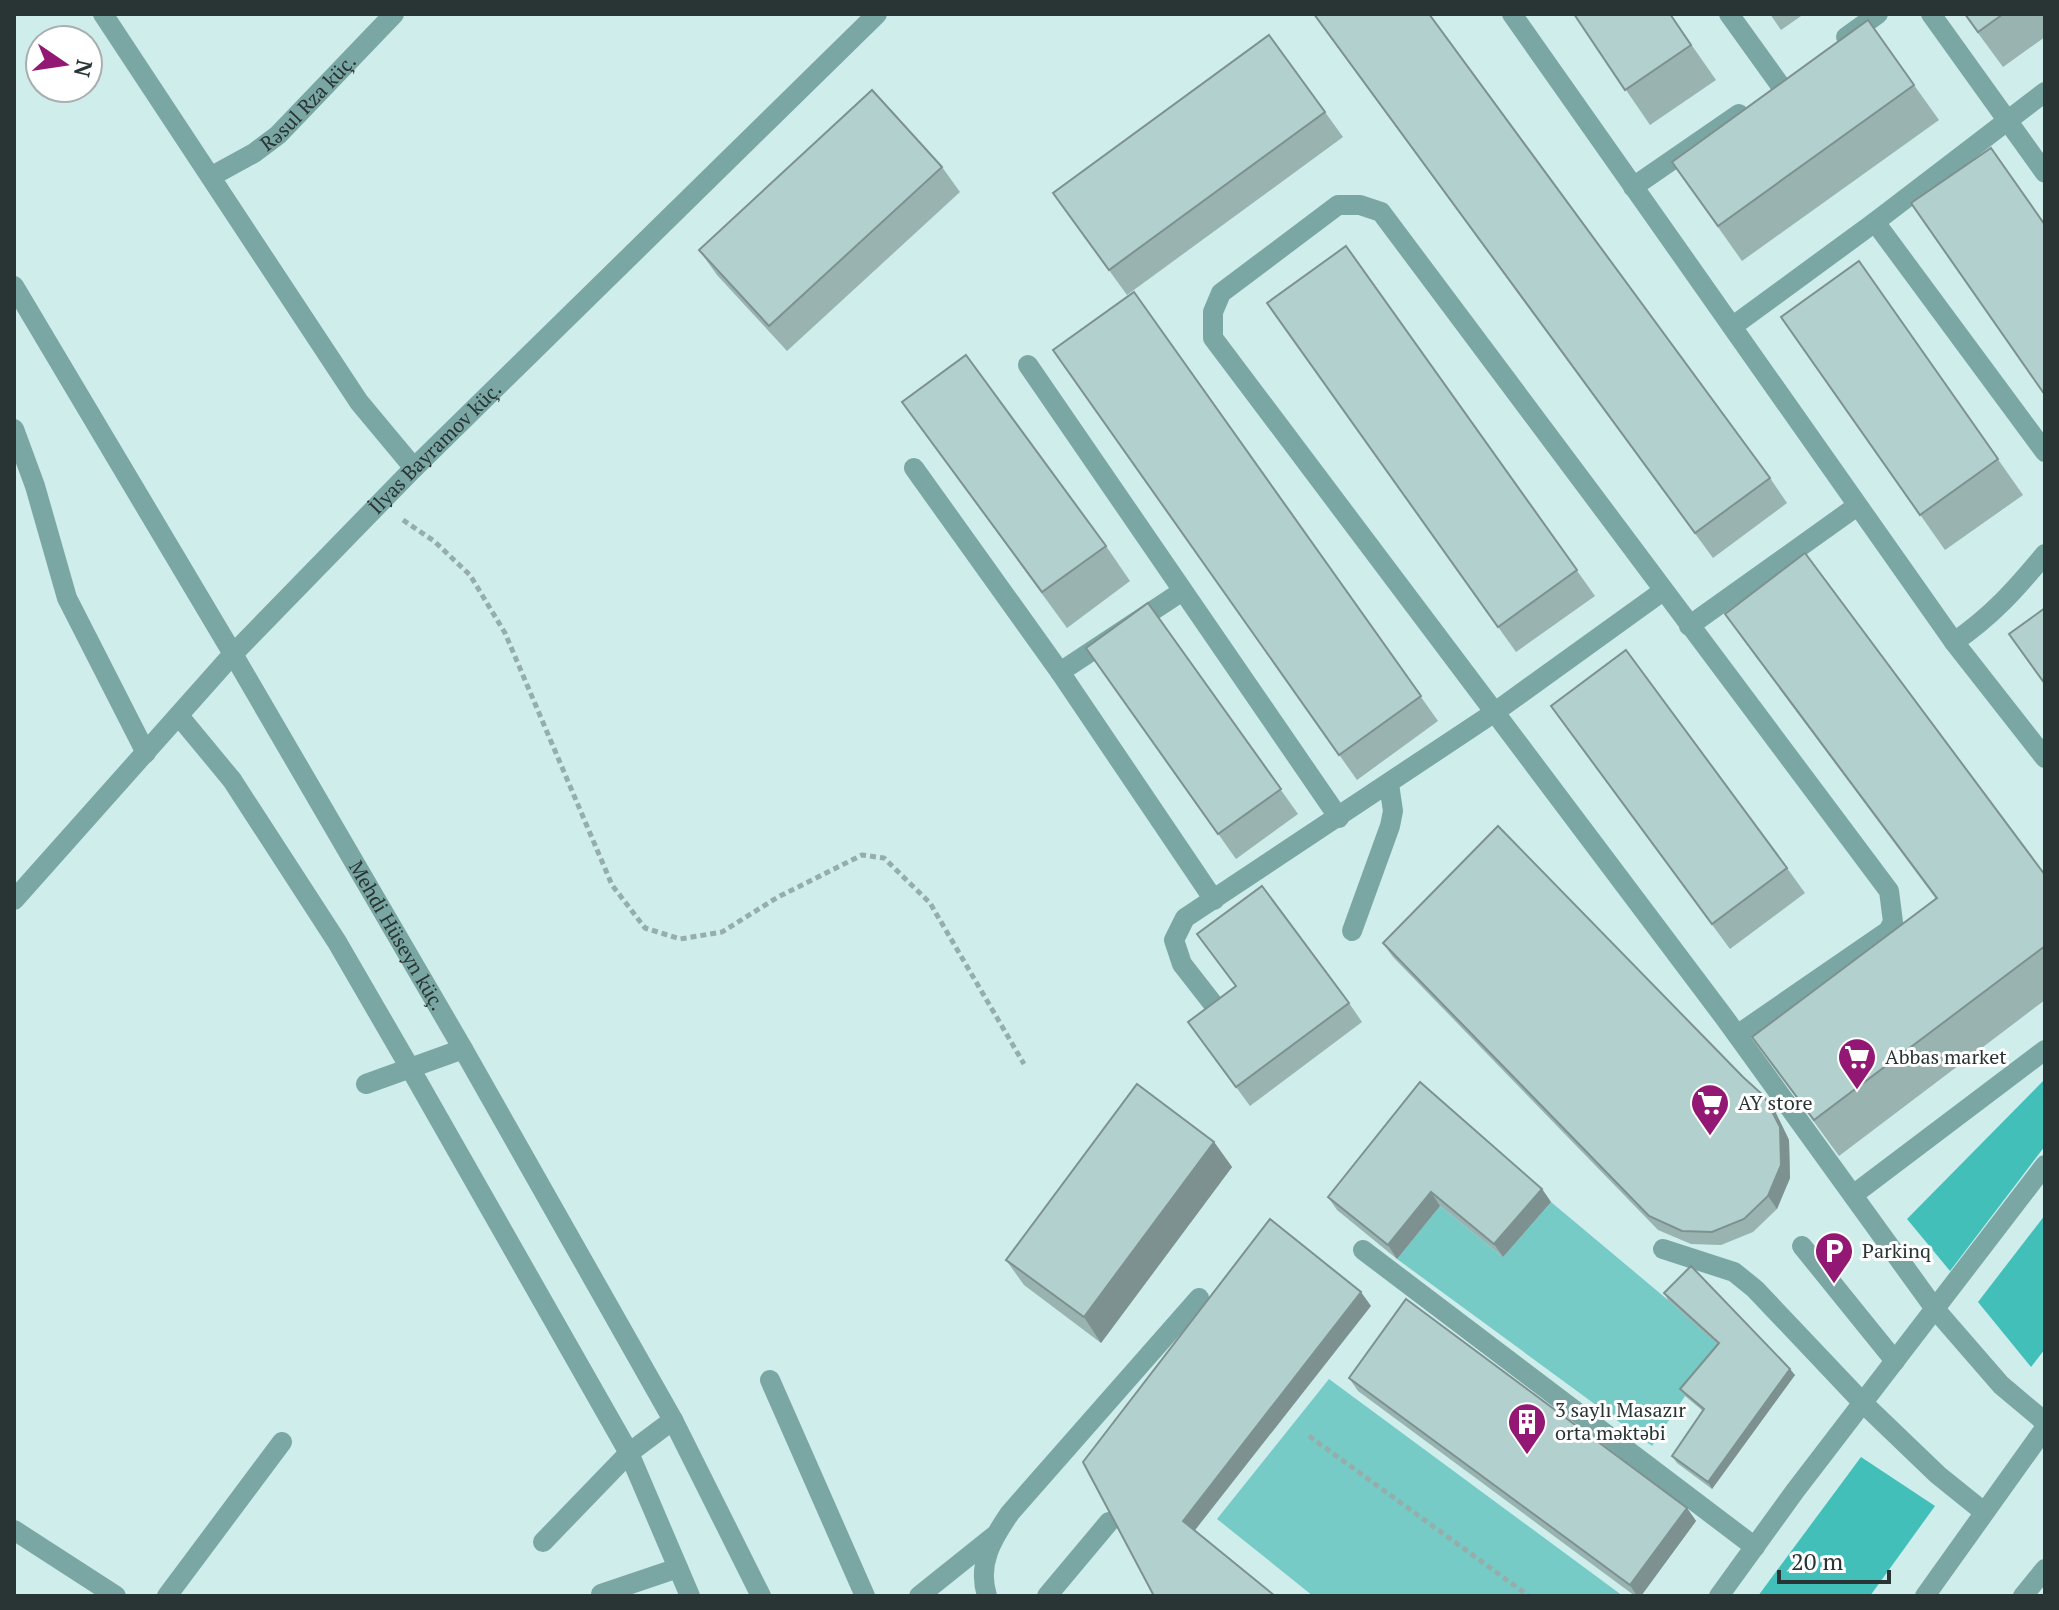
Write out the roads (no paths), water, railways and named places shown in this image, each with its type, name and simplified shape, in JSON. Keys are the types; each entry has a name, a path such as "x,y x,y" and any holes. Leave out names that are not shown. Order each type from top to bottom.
{"street":[{"path":"103,14 359,402 414,468"},
{"name":"Rəsul Rza küç.","path":"212,176 254,153 278,135 394,14"},
{"name":"İlyas Bayramov küç.","path":"14,900 233,654 414,468 877,14"},
{"path":"1512,14 1954,642 2045,758"},
{"path":"1633,187 1774,89 1729,14"},
{"path":"1829,50 1878,14"},
{"path":"1931,14 2045,173"},
{"path":"1733,326 2045,92"},
{"path":"1737,1035 1888,931 1893,922 1889,891 1381,212 1360,205 1338,205 1221,293 1213,312 1213,338 1737,1035 1935,1309 2001,1385 2045,1422"},
{"path":"1875,222 2045,452"},
{"name":"Mehdi Hüseyn küç.","path":"14,286 463,1049 673,1420 761,1596"},
{"path":"1028,365 1339,818"},
{"path":"15,433 35,486 67,598 146,753"},
{"path":"914,468 1060,672 1214,900"},
{"path":"1689,626 1857,506"},
{"path":"1954,642 2008,599 2045,554"},
{"path":"1214,1005 1182,964 1174,940 1185,918 1495,712 1663,591"},
{"path":"1060,672 1181,592"},
{"path":"179,716 232,780 337,942 629,1453 690,1596"},
{"path":"1352,931 1390,826 1393,811 1389,784"},
{"path":"366,1084 463,1049"},
{"path":"1853,1195 2045,1050"},
{"path":"1719,1596 2045,1165"},
{"path":"1802,1246 1895,1361"},
{"path":"1663,1249 1734,1272 1755,1289 1863,1403 1938,1475 1984,1512"},
{"path":"1363,1250 1755,1547"},
{"path":"919,1596 994,1536 1010,1513 1199,1298"},
{"path":"770,1380 865,1596"},
{"path":"543,1542 629,1453 673,1420"},
{"path":"1925,1596 2045,1428"},
{"path":"167,1596 282,1442"},
{"path":"1047,1596 1109,1522"},
{"path":"14,1530 116,1596"},
{"path":"987,1596 983,1572 994,1536"},
{"path":"601,1594 678,1568"},
{"path":"2023,1596 2045,1569"}],"place":[{"name":"Abbas market","path":"1857,1091"},
{"name":"AY store","path":"1710,1137"},
{"name":"Parkinq","path":"1834,1285"},
{"name":"3 saylı Masazır orta məktəbi","path":"1527,1456"}]}
